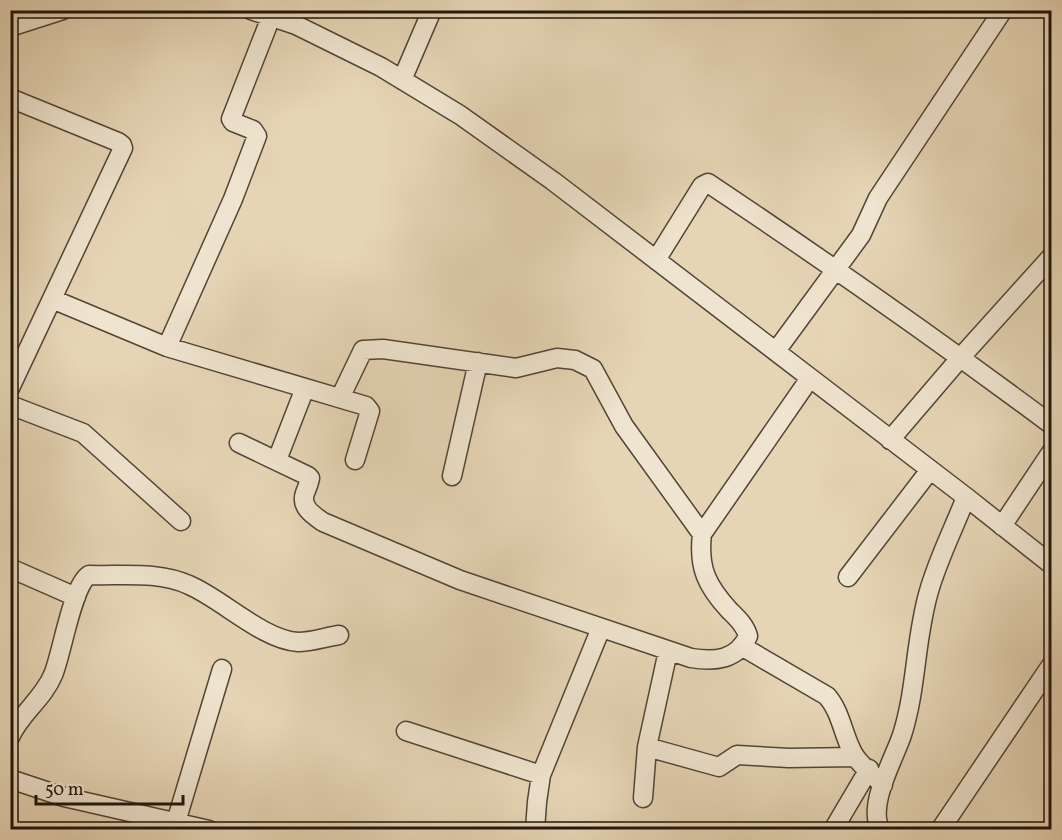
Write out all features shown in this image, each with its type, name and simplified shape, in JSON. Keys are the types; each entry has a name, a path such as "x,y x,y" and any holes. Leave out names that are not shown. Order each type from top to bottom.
{"street":[{"path":"10,27 63,10"},
{"path":"251,10 271,17 299,18 460,115 515,153 1052,565"},
{"path":"402,80 432,10"},
{"path":"776,351 861,235 879,198 1003,10"},
{"path":"167,347 233,199 257,136 253,130 232,122 231,119 271,17"},
{"path":"10,98 118,142 123,148 10,388"},
{"path":"656,260 702,186 708,183 836,268 1052,425"},
{"path":"890,440 1052,256"},
{"path":"52,299 167,347 366,406 370,411 355,460"},
{"path":"340,398 366,348 516,368 557,358 575,360 593,369 602,381 624,426 702,534"},
{"path":"452,476 478,363"},
{"path":"239,443 310,478 303,500 306,508 323,522 460,580 668,651 692,658 718,661 743,647 748,636 746,630 716,595 705,576 700,560 702,534 810,378"},
{"path":"277,460 305,388"},
{"path":"10,405 83,433 181,521"},
{"path":"1002,526 1052,451"},
{"path":"848,577 930,470"},
{"path":"881,830 876,823 875,813 908,711 920,630 930,589 966,497"},
{"path":"10,568 76,597"},
{"path":"10,737 26,712 46,689 53,675 76,597 85,578 89,575 171,578 190,585 263,629 286,640 301,642 339,635"},
{"path":"536,830 541,775 601,628"},
{"path":"743,647 827,696 834,704 847,742 855,757 883,785"},
{"path":"643,798 646,747 668,651"},
{"path":"940,830 1052,664"},
{"path":"176,822 222,669"},
{"path":"406,731 541,775"},
{"path":"646,747 719,767 737,755 789,758 855,757"},
{"path":"832,830 869,769"},
{"path":"10,779 127,821 176,822 209,830"}]}
